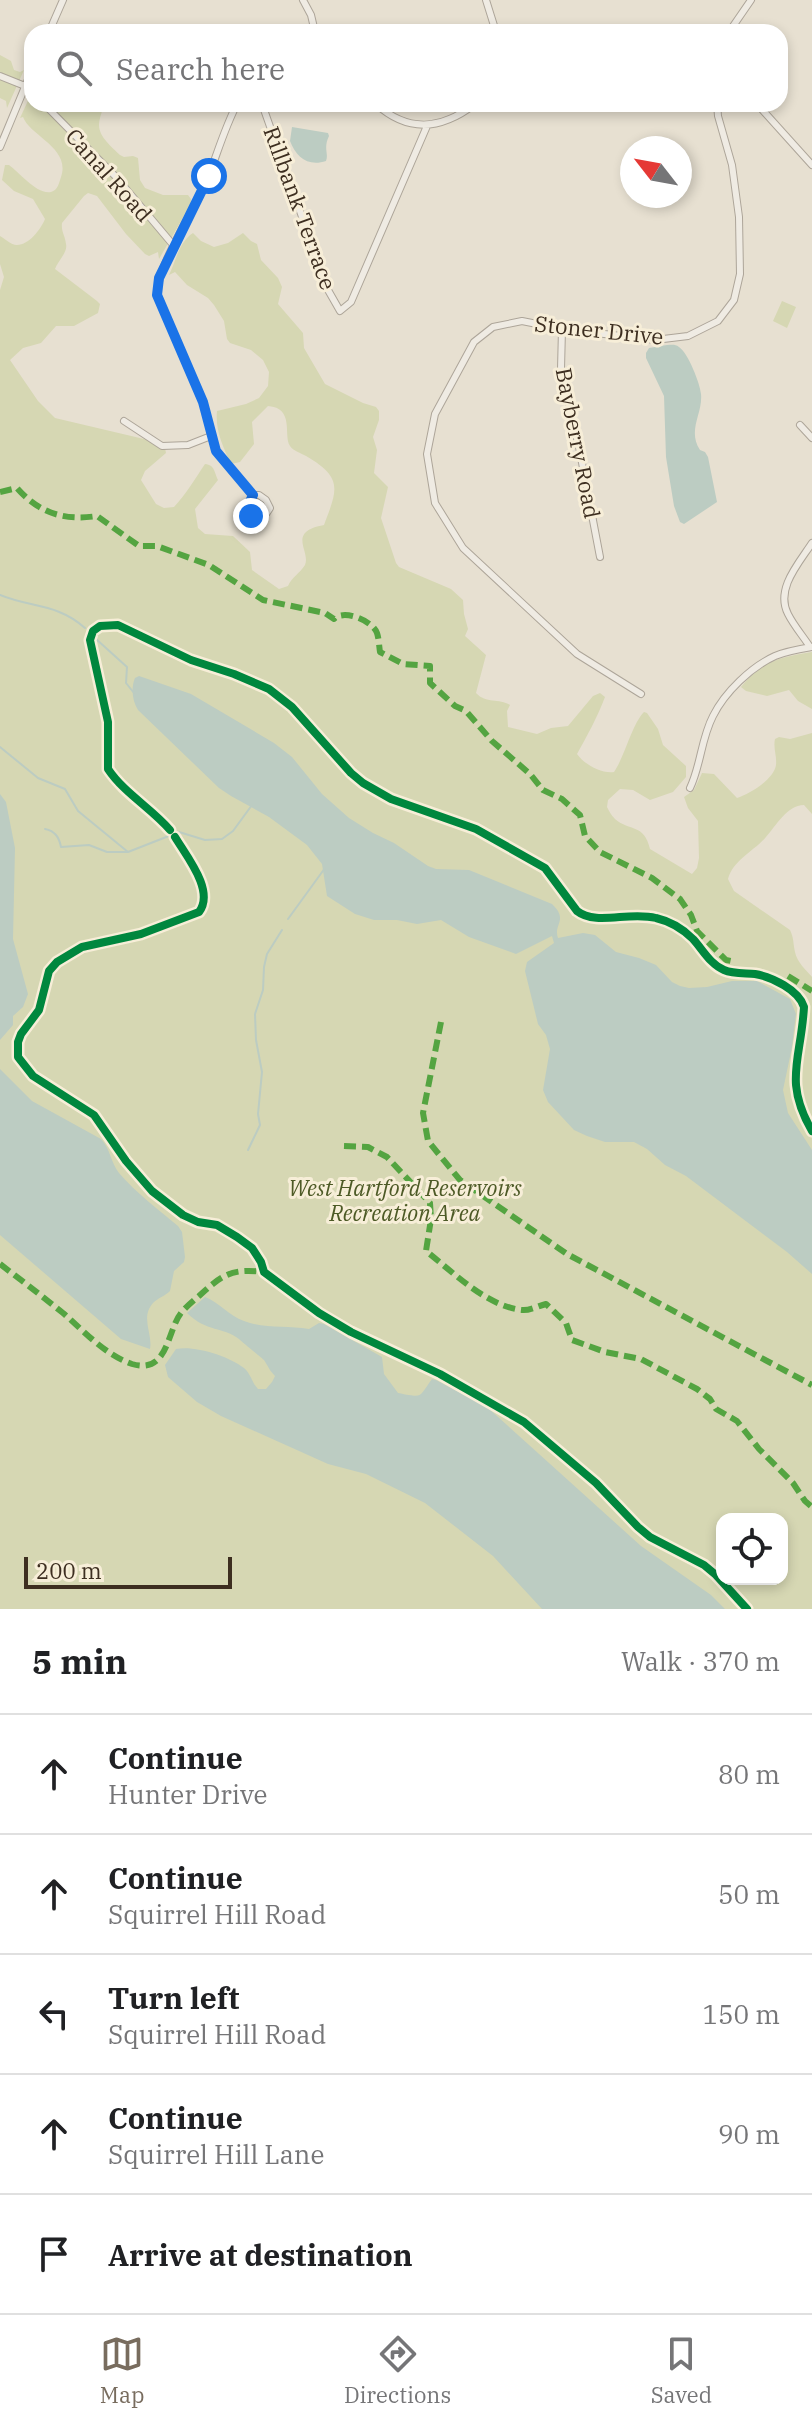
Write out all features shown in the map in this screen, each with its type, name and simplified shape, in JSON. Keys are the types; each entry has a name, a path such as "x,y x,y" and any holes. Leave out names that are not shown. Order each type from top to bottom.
{"street":[{"path":"52,24 63,0"},
{"path":"303,0 313,24"},
{"path":"486,0 494,24"},
{"path":"734,24 751,0"},
{"path":"0,76 24,86"},
{"path":"0,147 24,88"},
{"name":"Canal Road","path":"52,112 116,177 174,246"},
{"path":"233,112 205,184 159,278 157,295 203,402 216,451 253,495"},
{"name":"Rillbank Terrace","path":"265,112 328,290 340,311 351,302 427,126"},
{"path":"386,112 405,123 427,126 463,112"},
{"name":"Stoner Drive","path":"641,694 577,654 463,548 435,503 427,454 435,414 474,342 493,327 522,321 655,340 688,336 718,321 734,300 740,274 739,217 732,165 718,112"},
{"path":"764,112 812,165"},
{"name":"Bayberry Road","path":"562,329 561,369 600,557"},
{"path":"124,421 162,446 188,445 211,436"},
{"path":"800,425 812,438"},
{"path":"690,788 698,771 712,716 728,694 759,665 778,655 811,647 786,611 784,596 790,578 812,543"}],"green space":[{"path":"0,55 11,61 14,70 24,70 7,108 6,101 0,98"},
{"name":"West Hartford Reservoirs Recreation Area","path":"24,109 24,112 101,112 101,134 120,155 138,158 140,180 145,188 163,195 188,195 191,199 159,259 158,252 149,256 145,254 97,196 88,193 84,196 62,223 66,247 55,269 100,304 98,313 74,326 56,326 41,343 23,348 10,360 38,401 55,418 144,439 165,448 166,453 145,471 141,480 156,504 164,508 174,507 205,464 211,466 218,480 195,509 198,528 205,534 233,536 250,552 252,570 279,589 288,586 305,565 303,537 313,528 324,525 332,503 332,478 318,464 291,448 285,417 276,408 268,406 252,422 254,444 240,462 231,464 220,438 217,411 259,398 268,386 269,372 263,360 251,350 230,343 224,321 208,298 187,285 175,272 169,275 181,247 193,233 214,247 228,243 243,233 257,244 261,260 278,278 282,287 278,304 303,333 304,348 325,384 379,411 373,437 377,450 374,473 388,487 381,518 396,563 451,589 463,600 468,629 465,636 486,655 476,693 484,699 510,705 507,711 508,727 537,734 568,726 593,696 600,693 605,697 577,754 593,768 614,772 636,724 644,712 647,713 658,729 663,745 686,766 686,777 673,792 650,800 633,790 620,789 608,800 607,807 615,819 644,835 650,849 692,874 699,858 698,821 684,797 694,790 702,773 714,774 737,798 771,776 776,762 775,739 790,739 812,733 812,814 804,805 792,808 739,861 728,879 734,891 790,930 798,959 812,977 812,1609 0,1609 0,290 4,277 0,264 0,236 12,244 21,244 34,236 45,219 33,199 14,191 2,180 5,165 9,165 34,187 51,192 58,186 63,167 55,150 23,117 20,118"},
{"path":"782,301 796,307 787,328 773,321"},
{"path":"812,652 812,709 798,701 789,690 767,696 741,687 756,671 772,662"}],"shaded area":[{"path":"292,127 328,133 326,161 308,162 299,156 290,141"},
{"path":"676,345 682,350 698,383 701,401 695,429 696,443 708,457 717,502 684,524 680,522 674,506 666,457 664,396 646,358 649,348"},
{"path":"139,676 191,694 274,743 292,757 322,794 349,818 428,866 469,870 552,904 560,918 558,938 583,933 595,935 616,952 656,965 680,986 707,987 732,981 757,981 790,999 796,1014 783,1090 788,1113 812,1150 812,1274 787,1252 647,1149 634,1142 605,1142 574,1130 548,1102 543,1090 550,1049 546,1035 538,1024 525,971 527,962 554,943 552,936 516,954 469,937 441,920 417,924 374,920 355,914 327,896 322,864 307,845 269,817 219,788 138,710 133,690 135,678"},
{"path":"0,794 6,802 15,848 13,939 28,994 23,1007 13,1016 13,1025 0,1040"},
{"path":"0,1069 32,1101 101,1139 119,1173 182,1232 184,1262 174,1271 170,1291 153,1303 147,1314 150,1349 121,1339 0,1235"},
{"path":"205,1297 239,1319 252,1323 309,1329 319,1323 324,1324 382,1357 384,1374 398,1393 420,1395 432,1379 487,1407 641,1546 711,1595 725,1609 542,1609 493,1556 425,1503 366,1474 328,1464 197,1402 168,1377 165,1365 176,1349 201,1350 230,1359 246,1370 258,1389 266,1389 275,1376 264,1360 239,1339 201,1323 187,1313"}],"waterway":[{"path":"0,595 54,610 85,628"},
{"path":"96,639 127,667 126,683 134,693"},
{"path":"0,747 38,778 65,789 78,811 128,852 179,832 205,840 222,839 233,831 252,805"},
{"path":"45,829 56,835 61,847 89,845 107,852 128,852"},
{"path":"288,919 325,868"},
{"path":"248,1150 260,1125 258,1114 262,1072 255,1014 263,990 267,954 282,930"}],"marked path":[{"path":"0,492 17,488 34,504 63,516 97,516 139,546 157,546 209,565 263,600 325,613 334,619 344,615 364,620 377,633 380,652 403,664 430,666 430,683 455,706 466,711 543,790 562,799 580,815 585,836 600,852 652,878 680,899 697,931 726,960 731,961"},
{"path":"788,976 812,991"},
{"path":"441,1022 423,1113 428,1141 460,1180 567,1254 812,1385"},
{"path":"344,1146 368,1147 387,1157 430,1203 426,1251 459,1278 483,1295 509,1307 525,1310 546,1304 566,1323 572,1340 605,1352 641,1359 697,1389 710,1399 716,1409 737,1421 812,1507"},
{"path":"0,1264 104,1349 122,1360 144,1366 160,1357 181,1313 214,1283 235,1272 264,1272"}],"cycle path":[{"path":"170,830 108,769 108,722 90,640 93,631 100,626 118,625 191,660 269,689 292,707 363,783 391,799 476,829 545,868 577,911 594,917 646,916 666,921 689,935 724,970 762,976 791,990 804,1007 796,1084 803,1113 812,1131"},
{"path":"175,837 202,884 203,904 199,912 141,934 82,947 57,962 49,971 39,1010 21,1034 18,1057 33,1076 94,1115 126,1161 152,1191 183,1215 198,1222 217,1225 237,1237 252,1248 264,1272 319,1313 351,1332 440,1374 524,1422 596,1483 638,1527 650,1537 704,1565 747,1609"}],"route":[{"path":"209,176 159,278 157,295 207,412 216,451 253,495 248,502 251,516"}]}
